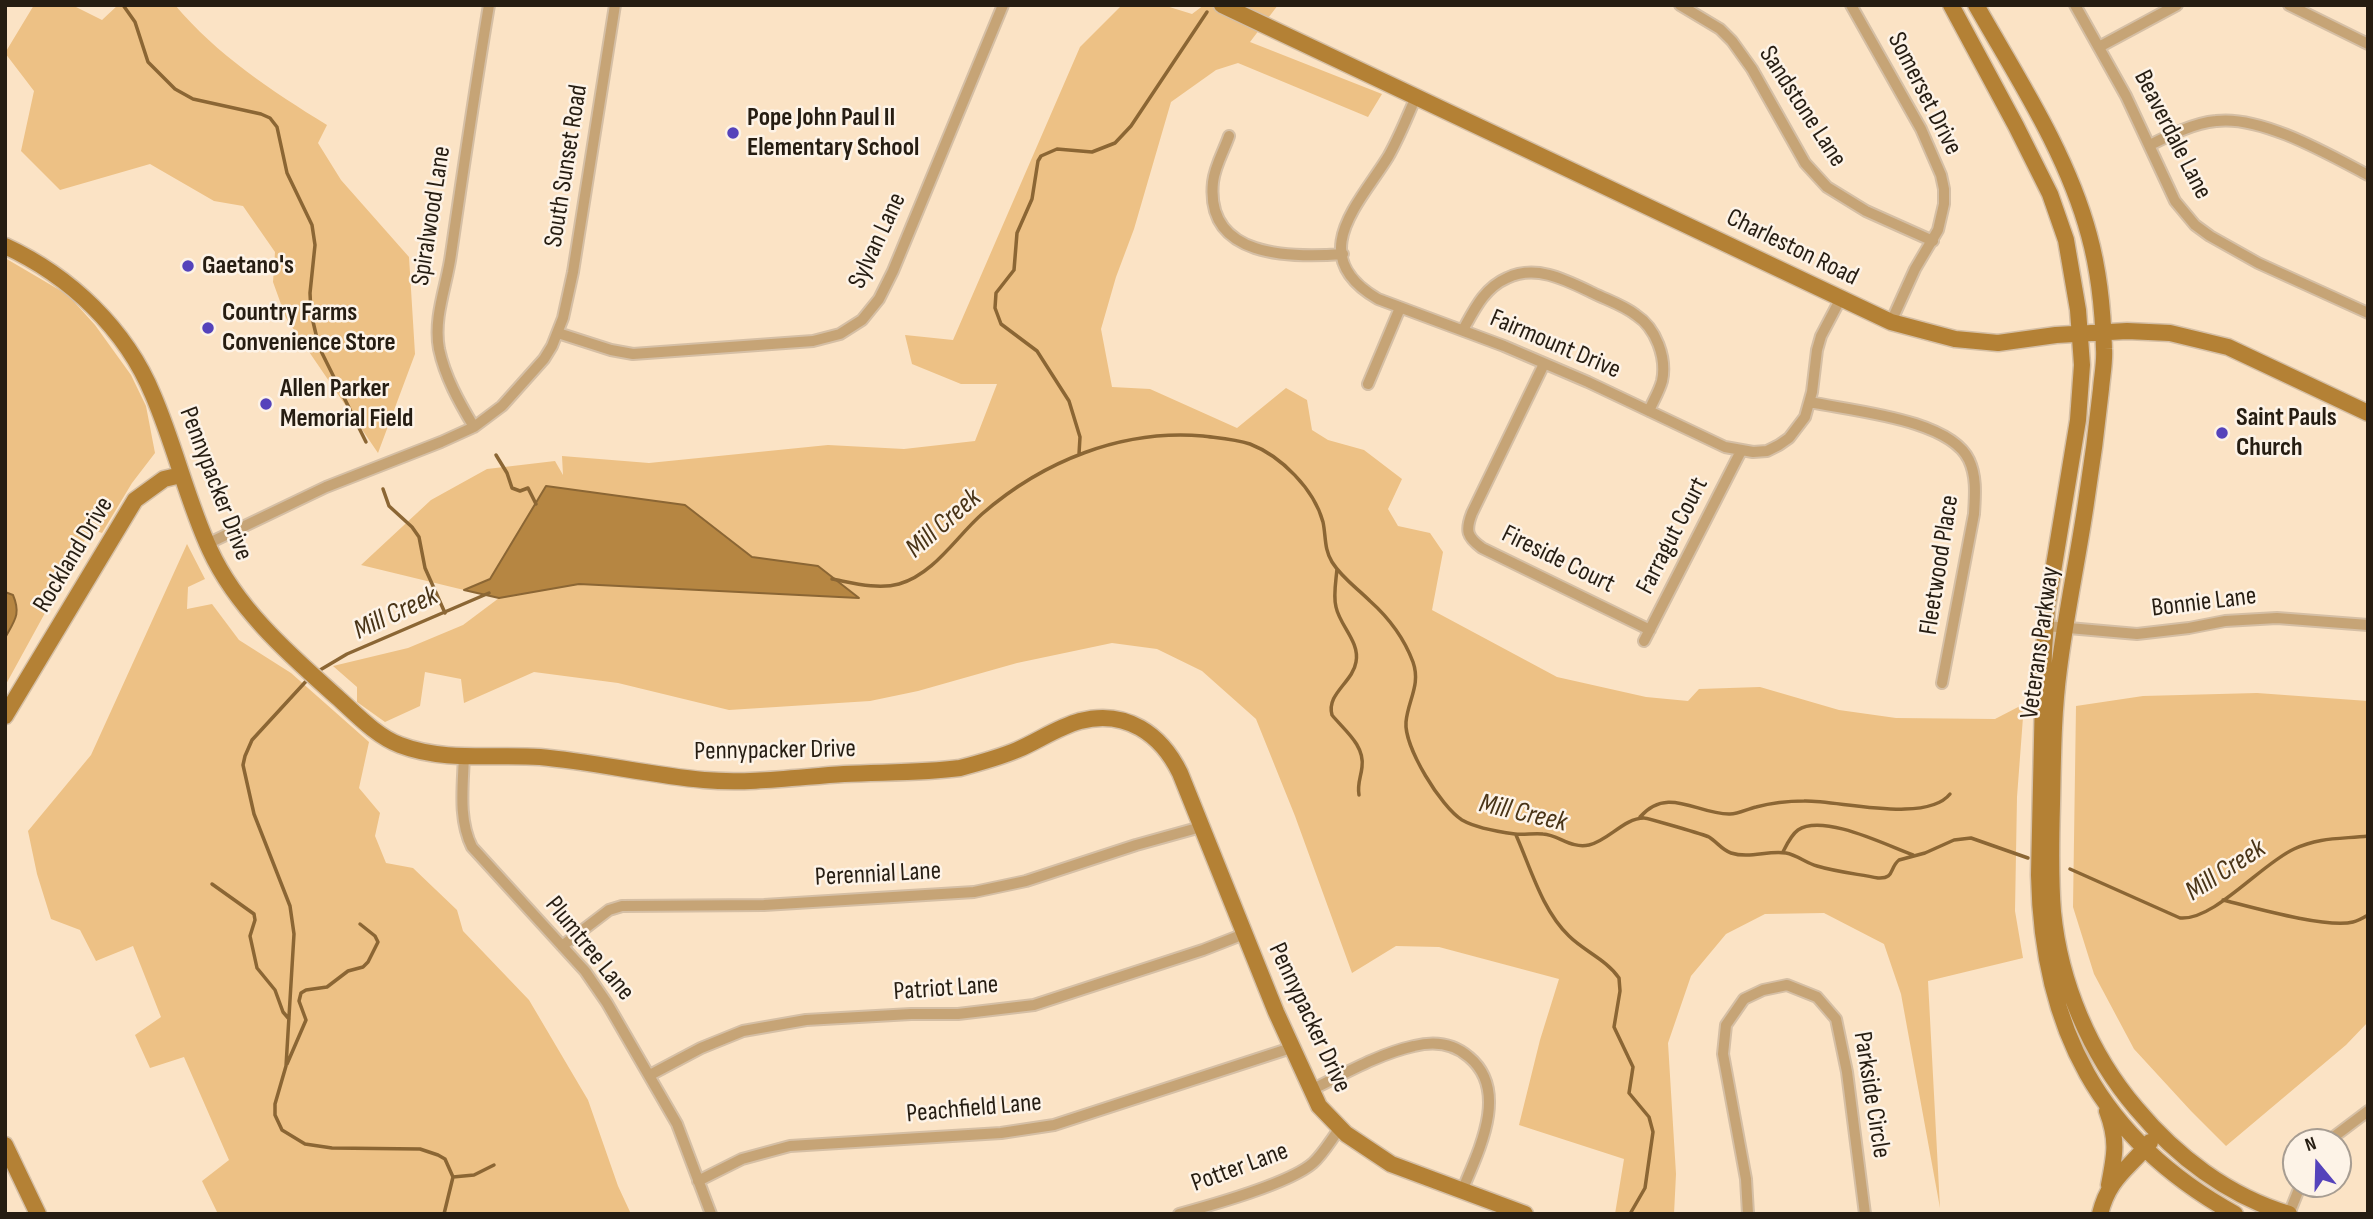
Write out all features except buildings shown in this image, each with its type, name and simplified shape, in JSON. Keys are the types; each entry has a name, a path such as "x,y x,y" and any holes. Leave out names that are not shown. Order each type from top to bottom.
{"street":[{"name":"Spiralwood Lane","path":"474,427 448,380 439,347 438,318 452,254 473,96 489,5"},
{"name":"South Sunset Road","path":"207,544 326,486 474,427 502,406 544,359 558,333 573,272 615,5"},
{"name":"Sylvan Lane","path":"558,333 611,350 643,354 798,343 834,336 852,328 871,310 893,271 1003,5"},
{"name":"Charleston Road","path":"1222,5 1891,322 1931,334 1998,343 2080,334 2148,331 2170,333 2228,347 2368,413"},
{"name":"Sandstone Lane","path":"1680,5 1720,29 1732,41 1752,69 1805,163 1826,187 1866,211 1933,241"},
{"name":"Somerset Drive","path":"1851,5 1921,130 1941,175 1944,204 1933,241 1915,269 1891,322"},
{"name":"Veterans Parkway","path":"1951,5 2017,126 2057,211 2075,286 2080,334 2082,365 2078,420 2046,626 2039,819 2039,911 2051,983 2076,1055 2103,1099 2145,1149 2189,1187 2235,1214"},
{"name":"Veterans Parkway","path":"1976,5 2043,123 2090,237 2105,351 2096,439 2059,667 2054,730 2053,916 2071,993 2081,1020 2118,1085 2158,1132 2215,1180 2266,1207 2289,1214"},
{"name":"Beaverdale Lane","path":"2075,5 2150,145 2160,173 2175,201 2195,225 2258,262 2368,313"},
{"path":"2099,47 2177,5"},
{"path":"2289,5 2368,44"},
{"path":"1229,136 1216,167 1213,194 1214,206 1226,230 1247,246 1270,253 1318,256 1343,254 1342,238 1349,213 1393,147 1416,97"},
{"path":"2150,145 2213,121 2238,121 2265,127 2368,175"},
{"name":"Pennypacker Drive","path":"5,246 63,280 95,308 122,340 145,376 207,544 229,585 256,619 302,665 367,724 399,745 437,754 538,757 686,778 749,781 960,768 998,757 1082,721 1118,720 1134,725 1163,744 1180,773 1291,1048 1319,1106 1360,1145 1391,1164 1515,1212"},
{"name":"Fairmount Drive","path":"1343,254 1349,273 1366,292 1544,364 1725,447 1741,451 1767,451 1779,445 1798,428 1810,402 1821,336 1841,298"},
{"path":"1462,330 1485,294 1505,278 1530,272 1570,282 1637,315 1655,336 1660,348 1663,372 1649,411"},
{"path":"1368,384 1401,308"},
{"name":"Fireside Court","path":"1544,364 1469,522 1467,533 1470,539 1482,548 1650,630"},
{"name":"Fleetwood Place","path":"1810,402 1936,430 1961,446 1969,458 1975,485 1974,514 1942,683"},
{"name":"Farragut Court","path":"1644,641 1741,451"},
{"name":"Rockland Drive","path":"5,716 135,500 164,479 181,475"},
{"name":"Bonnie Lane","path":"2046,626 2154,633 2225,621 2277,618 2368,625"},
{"name":"Plumtree Lane","path":"464,755 462,807 465,833 472,847 595,985 677,1124 710,1214"},
{"name":"Perennial Lane","path":"562,946 609,910 622,906 764,905 974,892 1026,881 1161,837 1201,827"},
{"name":"Patriot Lane","path":"650,1075 701,1048 755,1028 806,1020 973,1013 1034,1004 1203,950 1244,934"},
{"name":"Parkside Circle","path":"1748,1214 1746,1179 1723,1054 1726,1025 1744,999 1763,990 1787,985 1817,997 1836,1019 1847,1072 1865,1214"},
{"path":"1311,1090 1386,1055 1413,1046 1441,1043 1465,1053 1483,1073 1490,1098 1486,1125 1462,1191"},
{"name":"Peachfield Lane","path":"698,1181 742,1160 790,1146 1001,1133 1054,1125 1291,1048"},
{"path":"2100,1214 2107,1193 2116,1144 2114,1128 2103,1099"},
{"path":"2346,1128 2368,1111"},
{"name":"Potter Lane","path":"1179,1214 1273,1184 1306,1168 1314,1162 1340,1128"},
{"path":"2107,1193 2123,1169 2145,1149 2158,1132"},
{"path":"5,1145 38,1214"}],"shaded area":[{"path":"34,5 72,5 102,20 118,5 175,5 227,56 327,125 318,143 341,180 409,257 415,354 378,453 286,318 273,282 275,252 243,206 214,201 150,164 60,190 21,151 34,91 5,53"},
{"path":"1122,5 1163,5 1192,14 1204,5 1278,5 1250,42 1382,94 1368,117 1238,63 1216,70 1171,102 1101,329 1112,387 1150,389 1237,428 1286,388 1307,400 1312,430 1328,440 1364,450 1402,479 1388,509 1398,526 1430,533 1443,552 1432,610 1557,677 1646,697 1688,701 1699,689 1760,687 1839,710 1896,718 1995,719 2024,704 2017,797 2015,911 2023,958 1928,981 1940,1208 1901,994 1884,944 1824,913 1765,914 1726,934 1691,976 1668,1043 1676,1174 1674,1214 1615,1214 1624,1159 1519,1125 1540,1040 1559,979 1439,947 1396,946 1352,973 1295,816 1256,719 1202,671 1157,649 1112,643 1017,663 918,691 870,701 729,710 618,683 534,672 464,703 461,679 425,672 420,706 385,722 357,702 357,687 333,666 408,648 463,625 499,598 579,584 857,598 818,566 752,557 685,505 546,486 490,579 464,590 361,565 431,500 487,469 555,461 563,475 562,456 649,463 828,445 904,449 975,441 997,384 961,384 912,364 905,335 953,340 1080,47"},
{"path":"5,258 68,295 95,325 131,375 146,406 155,453 132,483 102,533 91,529 5,686 5,638 15,620 13,595 5,592"},
{"path":"546,486 685,505 752,557 818,566 859,598 579,584 499,598 464,590 490,579"},
{"path":"187,544 205,579 188,587 187,609 212,604 239,640 291,673 369,742 359,788 380,813 375,836 386,863 413,868 457,910 463,931 529,1000 588,1100 618,1186 631,1214 218,1214 202,1181 229,1160 184,1057 150,1068 135,1035 161,1017 133,946 96,961 80,930 51,919 37,874 28,831 91,755"},
{"path":"5,592 13,595 17,612 5,638"},
{"path":"2257,693 2368,701 2368,1022 2346,1045 2226,1146 2134,1049 2094,974 2073,907 2076,706 2143,696"}],"waterway":[{"path":"123,5 135,22 148,62 175,89 193,99 261,114 270,118 277,127 287,173 312,225 315,245 310,293 311,313 319,347 366,442"},
{"path":"1079,454 1080,437 1069,401 1037,351 1001,324 995,308 996,293 1014,270 1017,233 1032,199 1041,156 1057,149 1092,152 1115,143 1131,126 1207,12"},
{"name":"Mill Creek","path":"832,579 883,586 912,579 934,564 982,514 1006,495 1057,464 1085,453 1143,438 1173,435 1238,441 1262,449 1295,475 1319,510 1332,562 1383,614 1400,637 1413,662 1416,678 1406,722 1411,746 1425,776 1444,803 1462,820 1495,831 1549,835 1583,846 1596,843 1630,822 1644,818 1709,837 1725,850 1738,855 1786,853 1813,865 1878,878 1887,877 1899,860 1925,853 1954,840 1971,838 2028,858"},
{"path":"496,455 512,488 520,491 528,488 536,504"},
{"path":"383,489 389,506 419,537 425,568 445,613"},
{"path":"1337,569 1336,607 1355,648 1356,662 1350,676 1336,694 1331,708 1332,715 1353,738 1360,752 1362,767 1359,795"},
{"name":"Mill Creek","path":"315,673 347,654 489,593"},
{"name":"Mill Creek","path":"309,678 252,740 243,765 254,814 290,906 294,934 286,1066 275,1104 275,1115 282,1130 305,1144 332,1148 420,1149 445,1159 453,1177 444,1214"},
{"path":"1640,817 1661,803 1672,802 1730,814 1768,804 1798,801 1881,808 1922,808 1938,803 1950,794"},
{"path":"1783,852 1798,830 1823,825 1856,833 1913,855"},
{"path":"1516,835 1551,914 1575,941 1608,966 1619,978 1620,991 1614,1027 1633,1067 1629,1093 1649,1117 1653,1132 1645,1188 1630,1214"},
{"name":"Mill Creek","path":"2070,869 2180,918 2193,917 2208,911 2294,849 2321,840 2368,836"},
{"path":"212,884 254,914 250,936 257,968 275,990 283,1012 289,1019"},
{"path":"2223,900 2326,923 2353,922 2368,915"},
{"path":"287,1064 306,1020 299,1001 301,993 327,987 348,971 363,967 368,962 378,942 375,936 360,924"},
{"path":"453,1177 474,1175 494,1165"}],"place":[{"name":"Pope John Paul II Elementary School","path":"733,133"},
{"name":"Gaetano's","path":"188,266"},
{"name":"Country Farms Convenience Store","path":"208,328"},
{"name":"Allen Parker Memorial Field","path":"266,404"},
{"name":"Saint Pauls Church","path":"2222,433"}]}
